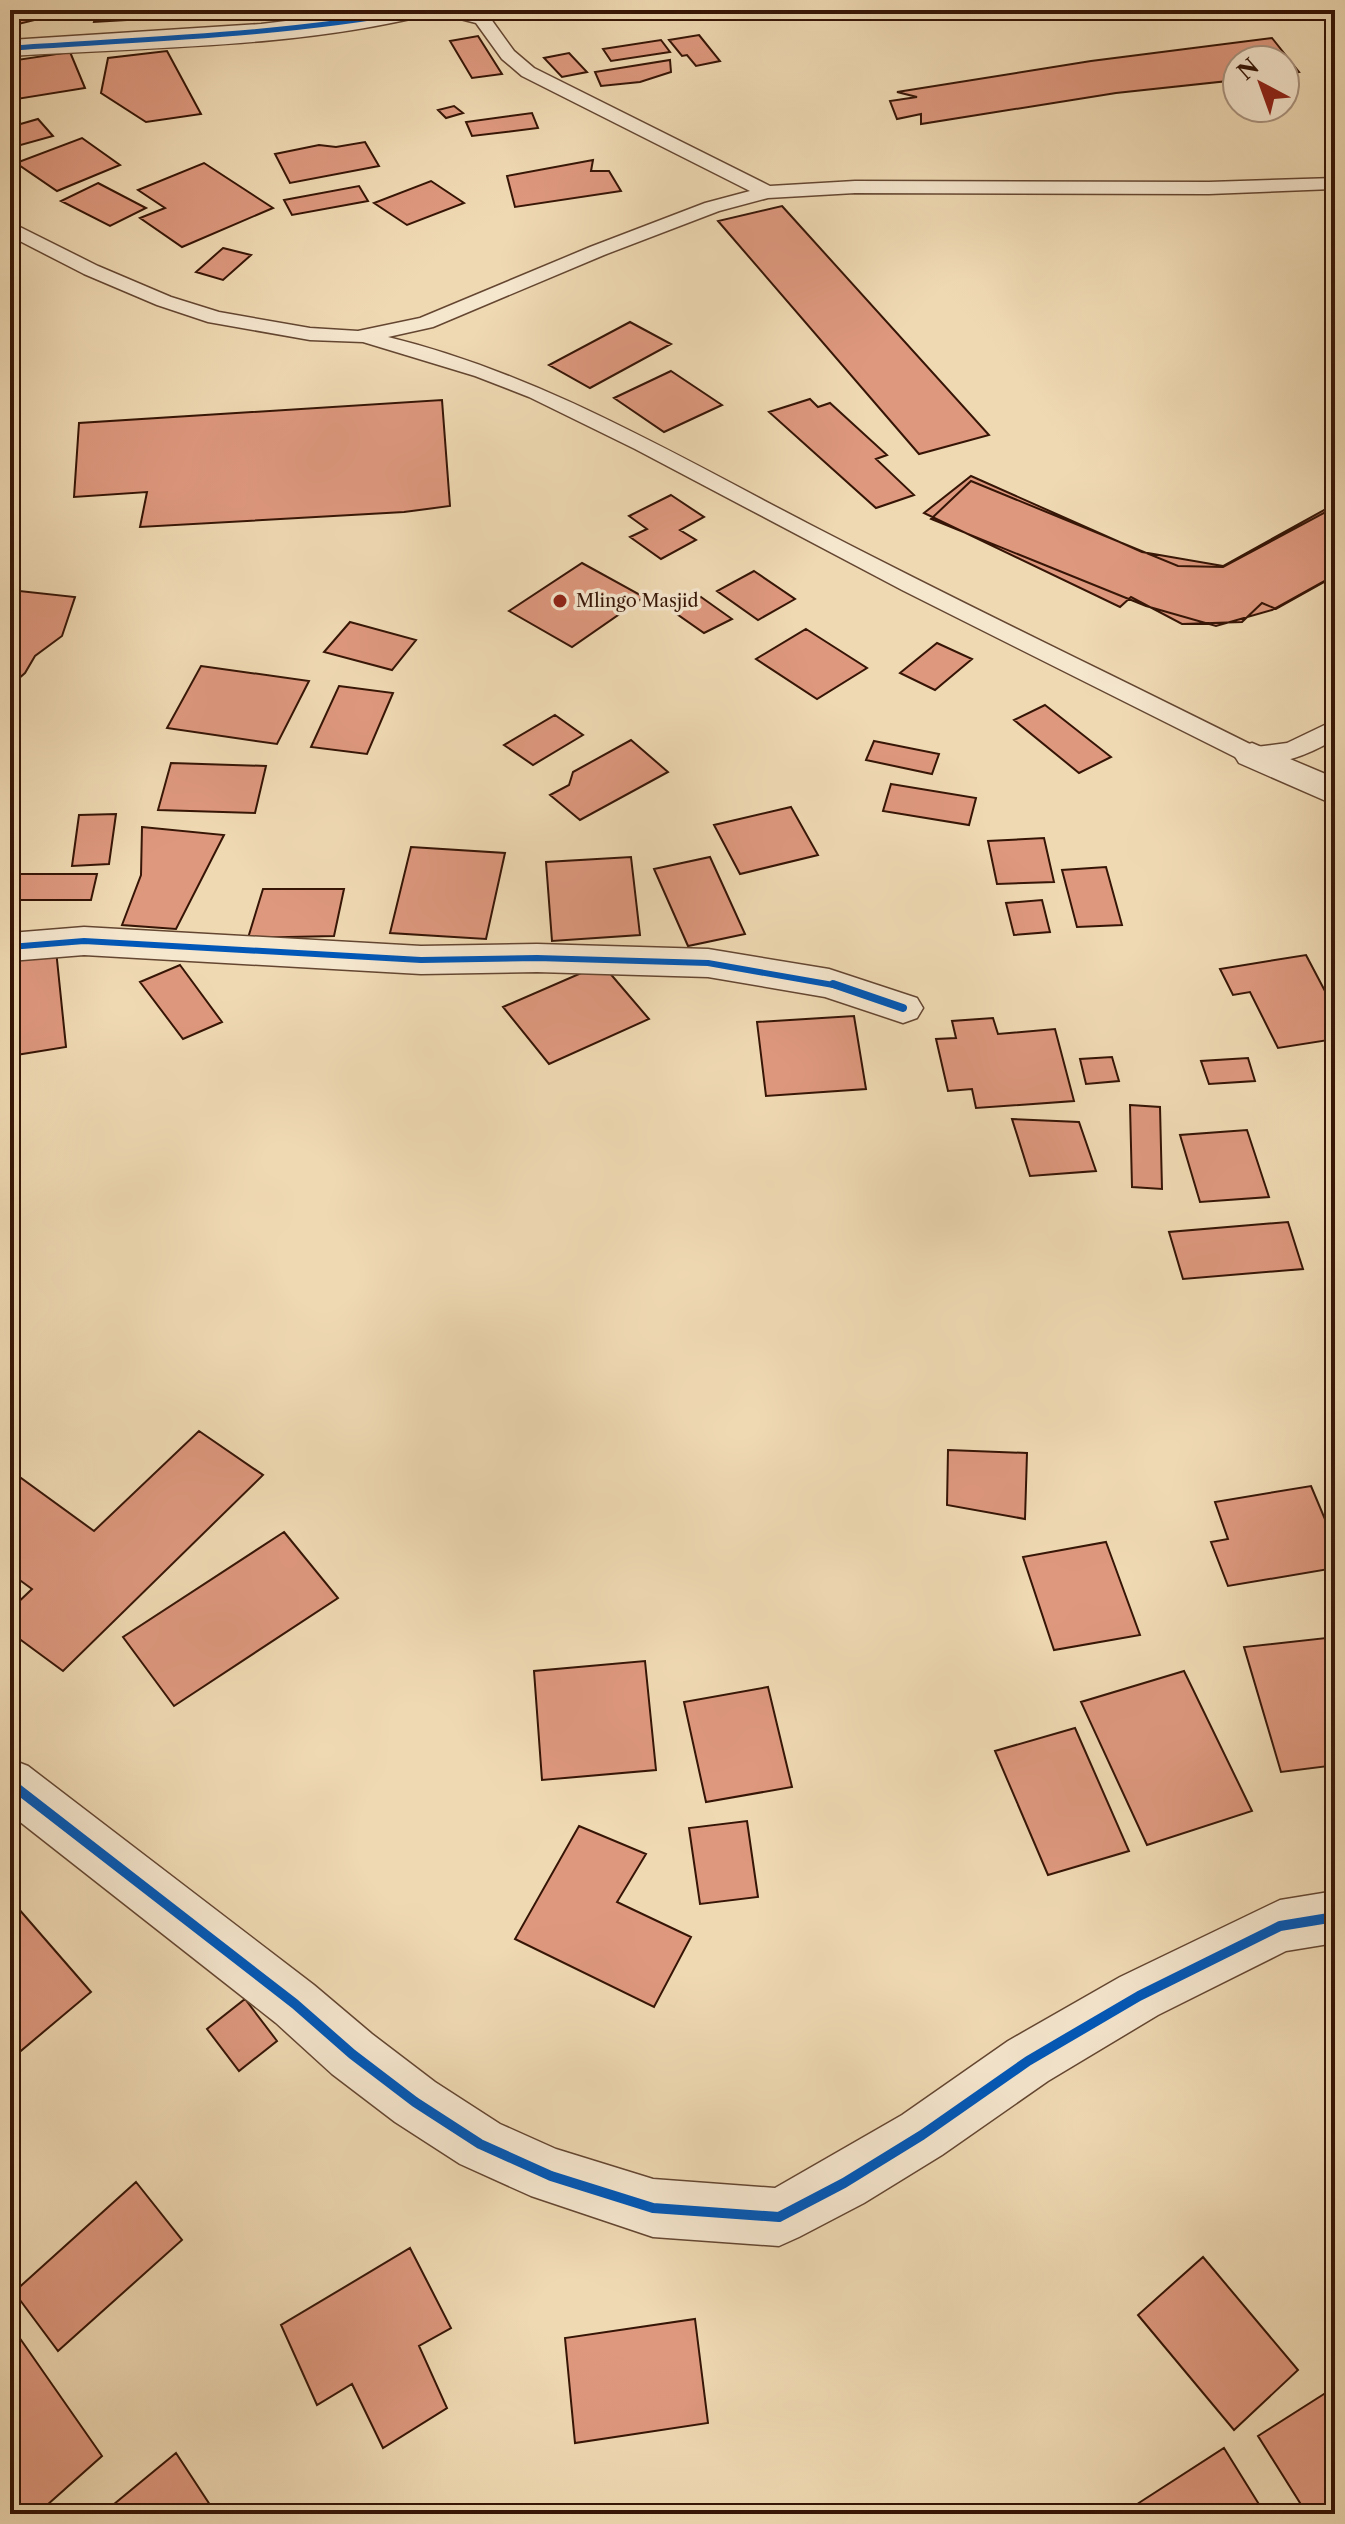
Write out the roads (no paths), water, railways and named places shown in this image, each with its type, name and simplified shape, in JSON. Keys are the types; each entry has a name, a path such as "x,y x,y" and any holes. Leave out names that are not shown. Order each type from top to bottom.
{"street":[{"path":"10,48 261,32 354,22 418,10"},
{"path":"1252,755 1335,793"},
{"path":"10,947 84,941 421,960 537,958 708,963 829,983 903,1008"},
{"path":"10,1783 295,2004 352,2054 415,2102 480,2144 551,2176 653,2208 779,2217 909,2143 1028,2061 1139,1996 1280,1926 1335,1917"}],"lane":[{"path":"447,10 475,14 490,24 507,54 528,72 767,192"},
{"path":"358,337 426,323 712,207 767,192 855,187 1194,188 1333,183"},
{"path":"10,228 91,270 164,301 215,318 310,334 358,337 420,349 548,400 1252,755 1283,754 1335,728"}],"place":[{"name":"Mlingo Masjid","path":"560,601"}]}
